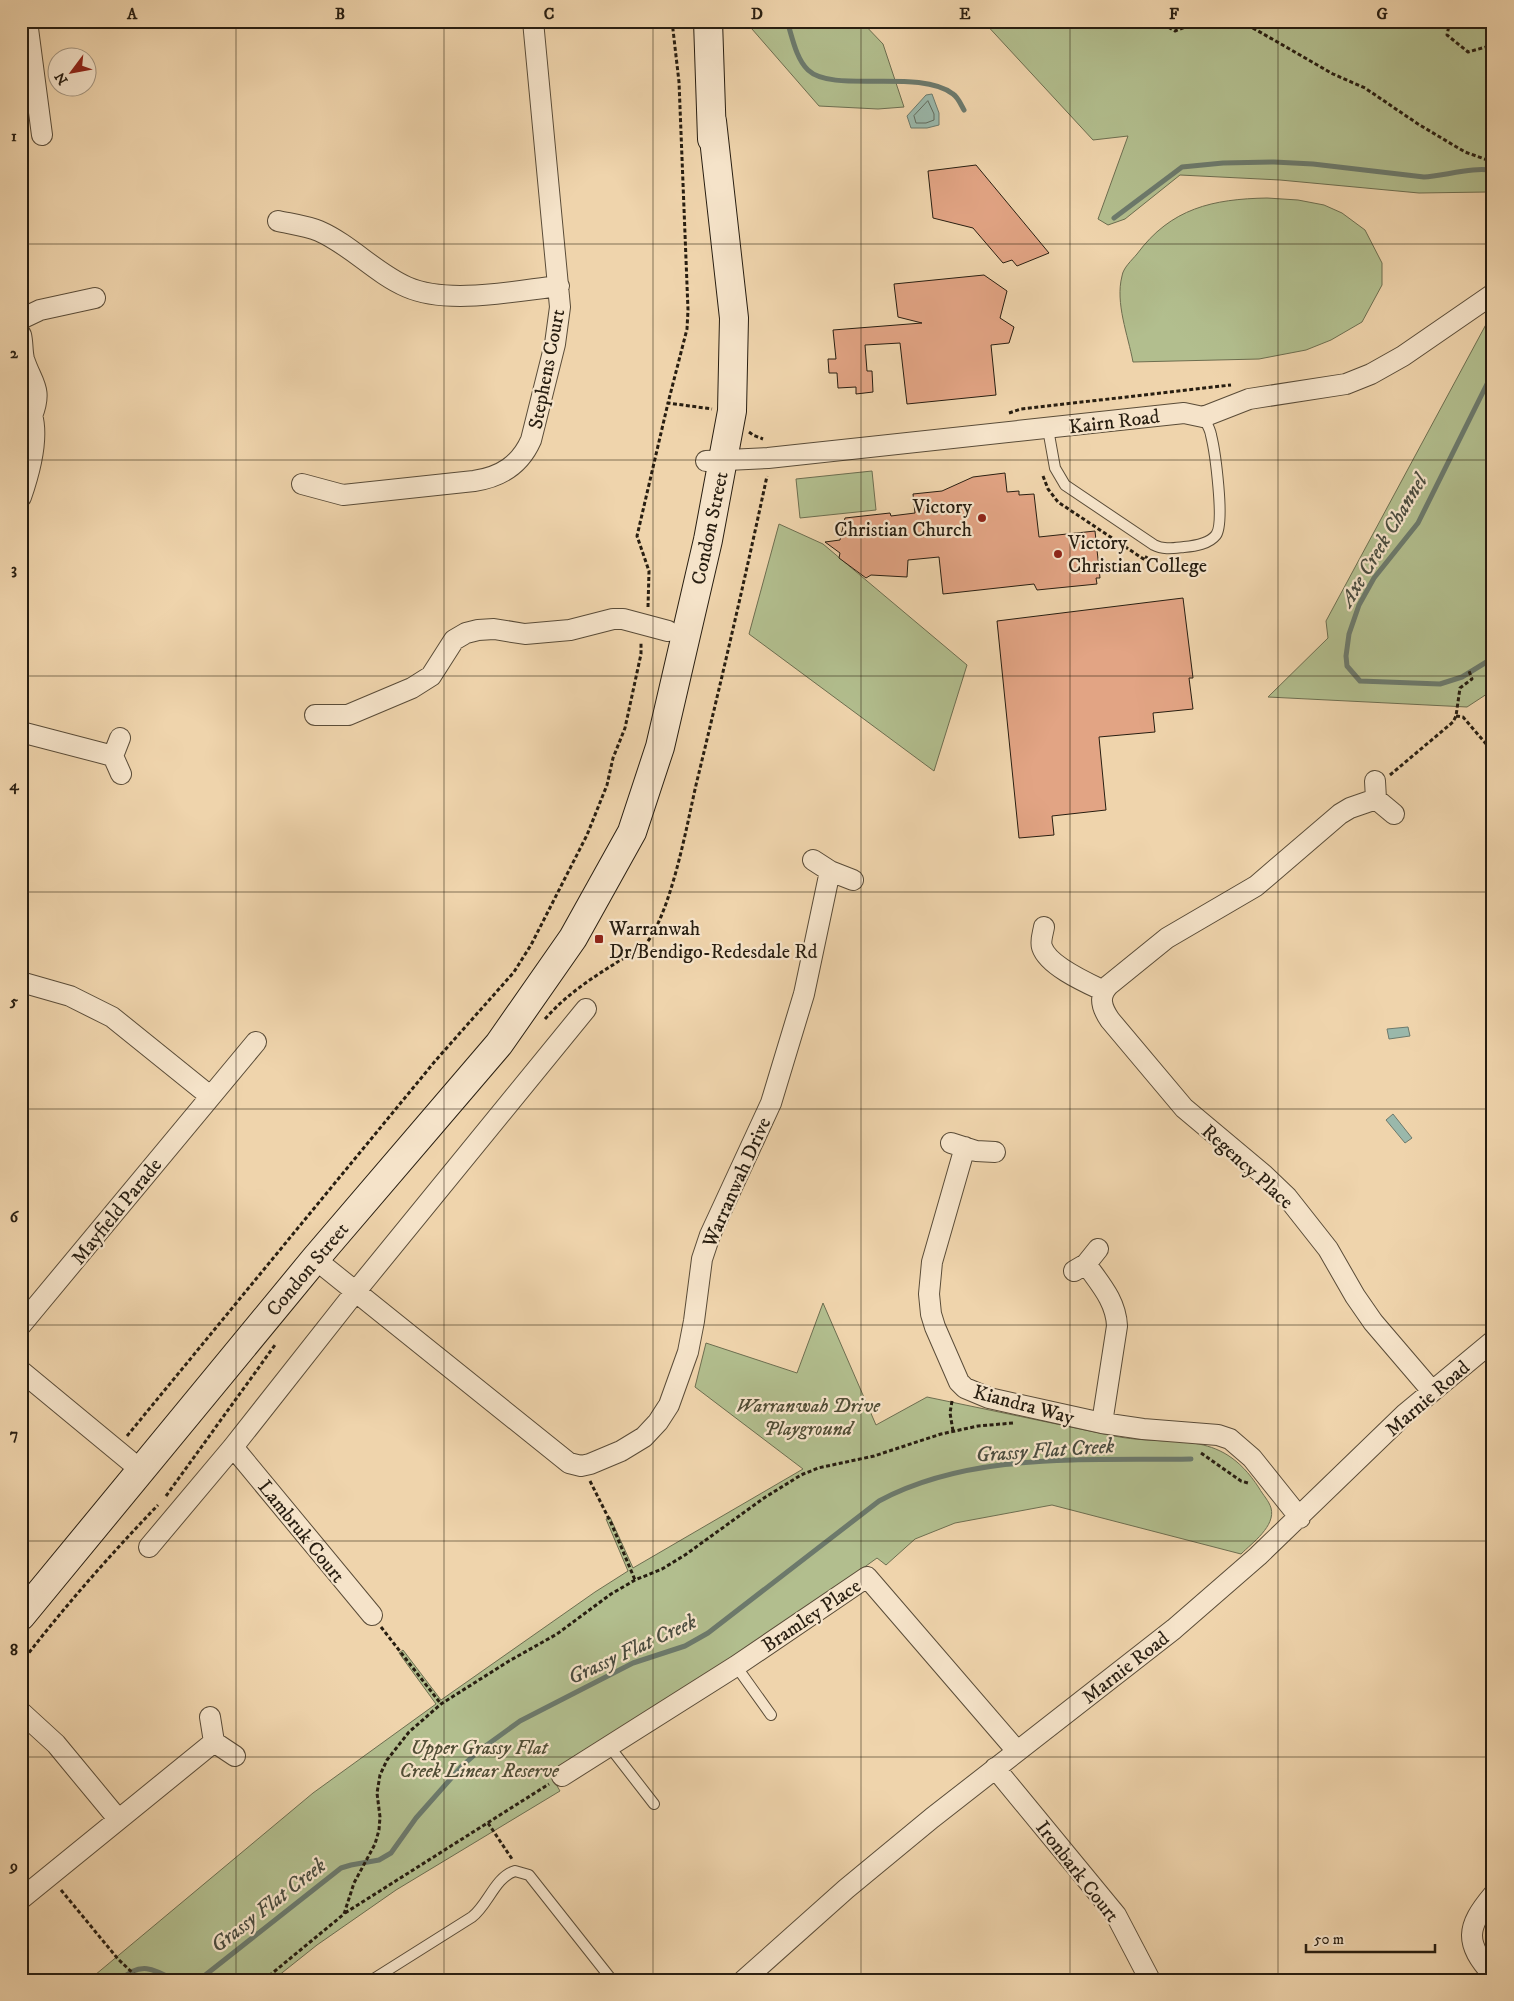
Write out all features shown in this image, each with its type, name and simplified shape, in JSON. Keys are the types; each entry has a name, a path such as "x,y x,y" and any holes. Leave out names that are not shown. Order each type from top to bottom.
{"main road":[{"name":"Condon Street","path":"585,916 625,808 640,754 657,628 676,606 714,461 722,410 716,382 718,322 708,21"},
{"name":"Condon Street","path":"21,1616 315,1259 499,1044 551,970 585,916 632,832 660,747 708,540 715,494 714,461"}],"street":[{"path":"28,21 42,135"},
{"name":"Stephens Court","path":"302,484 331,493 359,495 486,479 504,472 512,466 521,458 532,440 559,322 559,286 533,21"},
{"path":"278,222 305,227 329,236 392,279 419,291 451,296 559,286"},
{"name":"Kairn Road","path":"714,461 1048,429 1184,413 1203,417 1249,399 1346,384 1360,379 1403,356 1493,294"},
{"path":"21,319 40,310 99,299"},
{"path":"21,335 23,360 37,392 37,403 32,416"},
{"path":"21,389 32,416 33,456 21,497"},
{"path":"315,715 348,715 418,685 435,671 454,640 466,633 494,629 512,633 535,634 570,630 613,619 623,619 657,628"},
{"path":"21,732 118,756"},
{"path":"1044,927 1041,946 1050,958 1077,978 1104,991 1114,980 1167,938 1256,886 1340,814 1375,790 1394,814"},
{"name":"Warranwah Drive","path":"580,1473 644,1437 658,1422 669,1405 688,1352 702,1259 710,1235 771,1104 804,994 822,866 853,880"},
{"path":"21,982 70,996 112,1017 210,1096"},
{"name":"Regency Place","path":"1104,991 1101,1001 1102,1008 1110,1020 1184,1108 1264,1175 1286,1197 1328,1249 1355,1296 1373,1322 1432,1391"},
{"path":"149,1547 233,1447 356,1291 586,1009"},
{"name":"Mayfield Parade","path":"21,1325 256,1042"},
{"name":"Kiandra Way","path":"995,1152 986,1152 958,1145 932,1262 929,1294 931,1314 959,1382 965,1388 989,1398 1102,1423 1142,1429 1218,1435 1230,1439 1252,1458 1300,1518"},
{"path":"315,1259 580,1473"},
{"path":"1086,1262 1106,1292 1116,1315 1117,1326 1102,1423"},
{"name":"Marnie Road","path":"744,1980 846,1889 932,1818 1174,1629 1300,1518 1366,1451 1432,1391 1493,1341"},
{"path":"21,1371 142,1471"},
{"name":"Lambruk Court","path":"233,1447 372,1615"},
{"name":"Bramley Place","path":"562,1776 736,1666 867,1577 1016,1751"},
{"path":"21,1712 56,1744 118,1819"},
{"path":"210,1717 214,1742 235,1756"},
{"path":"21,1899 214,1742"},
{"name":"Ironbark Court","path":"995,1768 1116,1915 1150,1980"},
{"path":"1493,1895 1475,1919 1471,1938 1473,1948 1480,1960 1493,1975"}],"lane":[{"path":"1048,429 1055,468 1065,485 1154,546 1170,548 1196,546 1212,539 1219,530 1220,517 1214,450 1209,429 1203,417"},
{"path":"736,1666 771,1715"},
{"path":"610,1746 654,1804"},
{"path":"372,1980 472,1917 485,1904 504,1876 515,1871 521,1871 529,1875 612,1980"}],"path":[{"path":"116,1450 423,1075 508,978 531,945 587,834 607,785 613,758 625,728 642,654 641,643 657,628 649,571 637,536 687,329 688,310 679,82 672,21"},
{"path":"1157,21 1175,31 1184,27 1227,21 1246,24 1332,74 1366,88 1418,124 1465,152 1493,162"},
{"path":"1450,21 1447,35 1468,52 1493,45"},
{"path":"1007,414 1021,409 1240,384"},
{"path":"668,403 746,413 745,420 748,431 753,436 767,440"},
{"path":"1042,469 1048,489 1058,502 1145,560 1154,546"},
{"path":"1375,790 1382,792 1390,775 1453,722 1456,716 1460,688 1472,679 1469,672"},
{"path":"1456,716 1463,717 1493,752"},
{"path":"953,1431 950,1413 959,1382"},
{"path":"344,1914 354,1883 374,1844 380,1817 377,1793 380,1775 387,1760 409,1732 440,1704 509,1661 539,1646 611,1594 635,1580 662,1569 685,1555 764,1498 801,1474 818,1468 874,1456 953,1431 978,1426 1022,1424"},
{"path":"1199,1451 1241,1481 1278,1491"},
{"path":"580,1473 612,1525 635,1580"},
{"path":"372,1615 440,1704"},
{"path":"264,1980 344,1914 562,1776"},
{"path":"488,1822 521,1871"},
{"path":"49,1876 118,1959 140,1980"}],"green space":[{"path":"745,21 861,21 883,44 904,107 878,109 819,106"},
{"path":"983,21 1493,21 1493,212 1487,192 1419,193 1280,180 1180,175 1125,219 1108,225 1098,219 1128,136 1093,140"},
{"path":"1267,198 1298,200 1324,205 1342,213 1365,230 1382,263 1382,285 1362,322 1331,340 1306,350 1259,359 1133,362 1120,297 1122,276 1128,264 1150,238 1179,216 1211,204"},
{"path":"1493,315 1493,690 1467,707 1268,697 1328,638 1326,621 1490,317"},
{"path":"872,471 876,510 800,518 796,479"},
{"path":"779,524 823,544 967,665 934,771 749,634"},
{"name":"Upper Grassy Flat Creek Linear Reserve","path":"823,1303 876,1425 927,1397 1114,1436 1194,1443 1212,1447 1228,1455 1244,1468 1259,1488 1271,1508 1272,1515 1267,1528 1241,1554 1052,1505 955,1523 915,1539 886,1565 877,1558 779,1629 549,1772 560,1791 396,1890 317,1945 273,1980 89,1980 313,1793 436,1704 399,1653 403,1650 441,1700 628,1571 606,1519 610,1517 633,1568 803,1469 695,1387 706,1343 797,1373"}],"water":[{"path":"932,94 939,113 939,125 927,128 911,128 907,116 926,95"},
{"path":"1408,1027 1410,1036 1389,1039 1387,1029"},
{"path":"1393,1114 1412,1138 1405,1143 1386,1120"}],"building":[{"path":"976,165 1049,253 1017,266 1012,260 1003,263 973,228 933,218 928,171"},
{"path":"984,275 1007,291 1000,318 1014,327 1009,343 991,345 996,395 907,404 900,343 865,345 867,371 872,371 873,392 856,394 856,387 838,388 837,373 829,373 828,359 836,359 833,330 922,323 898,317 894,284"},
{"path":"1005,473 1007,492 1019,491 1019,495 1034,494 1039,537 1095,531 1100,578 1096,578 1097,584 1037,590 1034,584 943,594 939,557 908,560 907,577 871,575 866,578 839,558 840,553 825,542 840,540 845,518 890,513 891,516 915,513 913,494 942,491 973,477"},
{"path":"1183,598 1193,678 1189,678 1193,709 1153,713 1155,732 1099,737 1106,810 1052,816 1054,835 1019,838 997,621"}],"waterway":[{"name":"Axe Creek Channel","path":"787,21 800,60 808,70 820,77 836,80 899,81 938,86 955,95 964,110"},
{"name":"Axe Creek Channel","path":"1114,218 1182,167 1223,163 1274,162 1313,164 1424,177 1469,170 1493,171"},
{"name":"Axe Creek Channel","path":"1493,372 1418,523 1374,578 1359,605 1349,634 1346,656 1347,666 1360,681 1440,684 1462,677 1493,658"},
{"name":"Grassy Flat Creek","path":"199,1980 341,1868 379,1860 391,1853 416,1818 462,1766 480,1750 520,1721 633,1663 685,1646 708,1633 879,1501 915,1485 953,1474 992,1466 1072,1460 1191,1459"},
{"name":"Grassy Flat Creek","path":"121,1980 134,1970 141,1969 153,1970 174,1980"}],"place":[{"name":"Victory Christian Church","path":"982,518"},
{"name":"Victory Christian College","path":"1058,554"},
{"name":"Warranwah Dr/Bendigo-Redesdale Rd","path":"599,939"}],"park label":[{"name":"Warranwah Drive Playground","path":"808,1416"}]}
